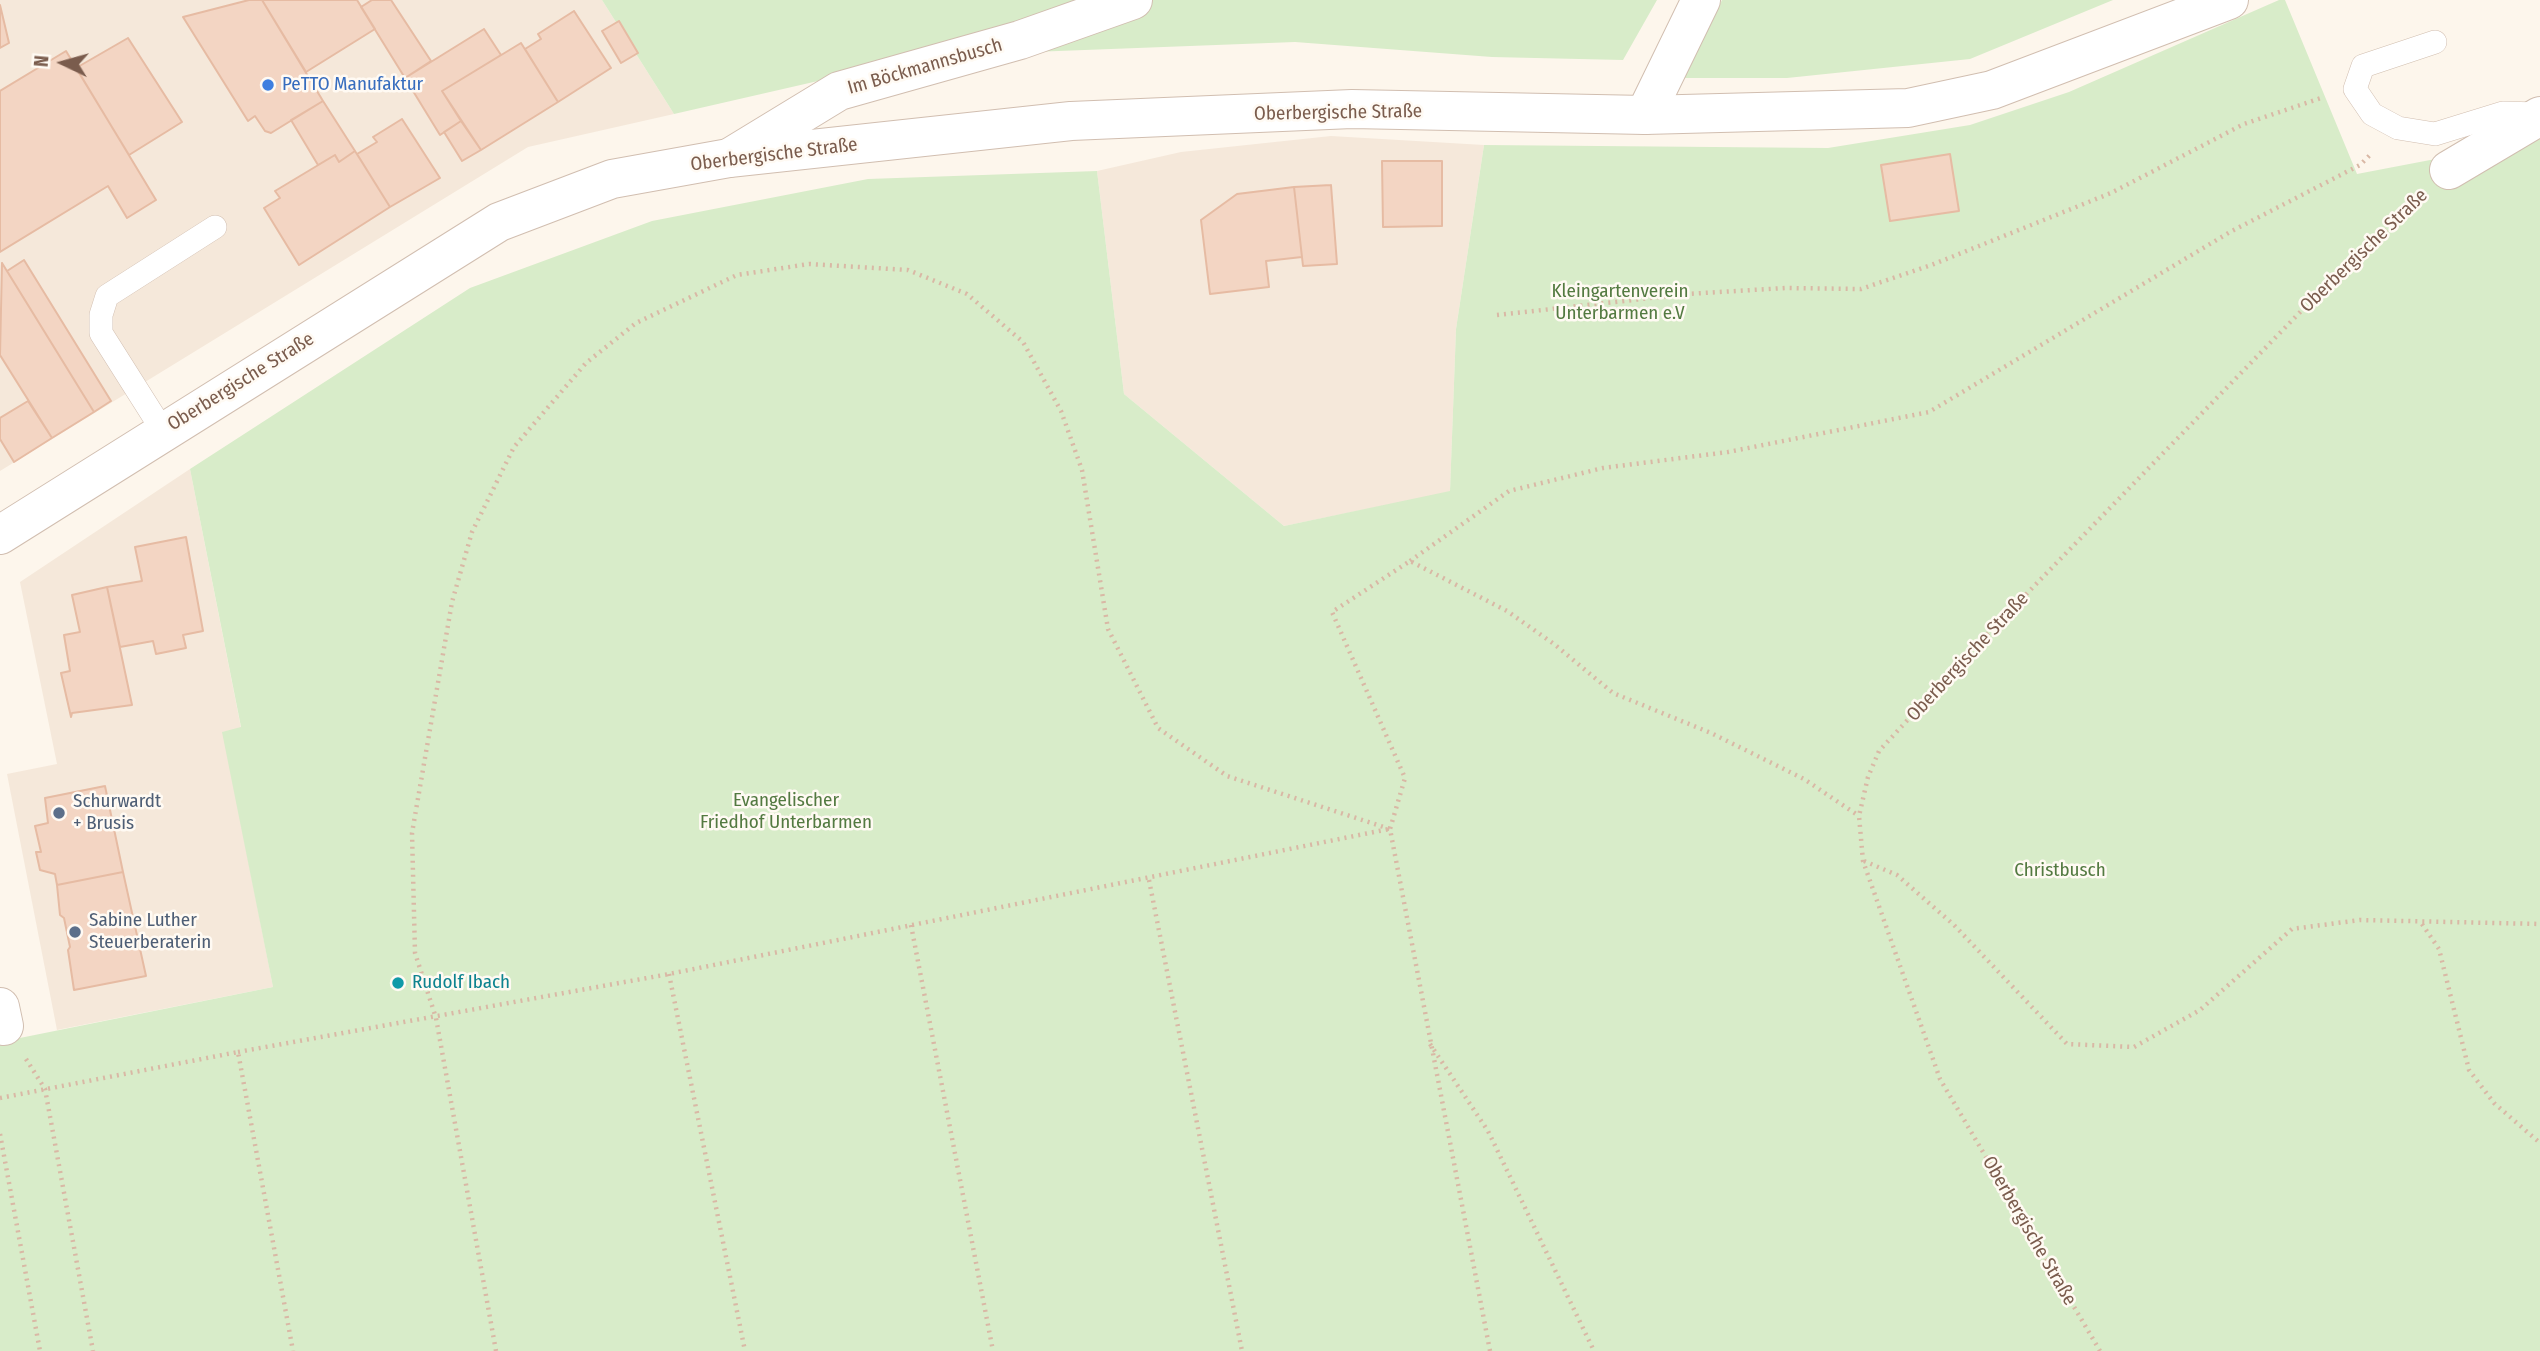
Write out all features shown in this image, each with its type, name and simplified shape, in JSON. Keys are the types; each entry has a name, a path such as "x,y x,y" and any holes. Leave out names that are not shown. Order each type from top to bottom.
{"street":[{"name":"Im Böckmannsbusch","path":"729,158 839,92 1020,40 1133,0"},
{"path":"1645,115 1701,0"},
{"name":"Oberbergische Straße","path":"0,535 163,430 499,222 612,179 729,158 1071,121 1352,109 1645,115 1908,108 1992,90 2228,0"},
{"path":"2449,170 2540,115"}],"lane":[{"path":"2435,42 2363,66 2355,89 2372,114 2398,128 2435,134 2503,113 2540,115"},
{"path":"163,430 101,333 101,315 107,296 215,226"}],"path":[{"path":"1497,315 1687,293 1785,288 1861,289 1934,264 2111,192 2244,124 2355,89"},
{"path":"1490,1351 1428,1041 1390,829 1405,778 1332,612 1509,491 1603,468 1728,452 1929,412 2230,232 2360,164 2398,128"},
{"name":"Oberbergische Straße","path":"2100,1351 1941,1079 1863,860 1859,816 1868,777 1879,751 1974,649 2307,305 2449,170"},
{"path":"496,1351 436,1018 415,953 412,833 452,602 472,533 514,447 586,363 636,323 737,275 809,264 908,270 967,294 1023,342 1061,411 1082,470 1108,629 1158,728 1227,776 1390,829"},
{"path":"1410,561 1507,611 1554,643 1613,693 1711,733 1781,767 1859,816"},
{"path":"0,1098 669,974 1149,880 1390,829"},
{"path":"1863,860 1896,875 1954,925 2067,1044 2134,1047 2200,1010 2292,929 2360,920 2422,924 2540,924"},
{"path":"1149,880 1242,1351"},
{"path":"2422,924 2439,949 2469,1070 2494,1103 2540,1143"},
{"path":"911,925 993,1351"},
{"path":"669,974 745,1351"},
{"path":"1428,1041 1488,1131 1594,1351"},
{"path":"238,1052 293,1351"},
{"path":"45,1089 93,1351"},
{"path":"0,1134 40,1351"}],"shaded area":[{"path":"0,0 602,0 674,114 528,147 0,471"},
{"path":"1331,136 1484,145 1456,329 1450,492 1284,526 1124,394 1097,171 1181,152"},
{"path":"190,469 241,728 223,732 273,987 57,1030 7,774 57,764 20,582"}],"green space":[{"path":"602,0 1657,0 1623,60 1492,57 1295,42 927,56 674,114"},
{"path":"1722,0 2113,0 1970,59 1787,78 1683,78"},
{"path":"2279,0 2285,0 2357,174 2540,139 2540,1351 0,1351 0,1042 273,987 222,732 241,727 190,469 470,288 652,221 868,179 1097,171 1124,394 1284,526 1450,491 1456,329 1484,145 1828,148 1970,125 2069,92"}],"building":[{"path":"249,0 262,0 323,101 271,133 265,131 255,116 248,121 183,17"},
{"path":"262,0 357,0 375,29 306,72"},
{"path":"372,0 391,0 431,61 405,78 361,7"},
{"path":"0,5 9,43 0,48"},
{"path":"574,11 611,68 558,102 525,49 541,39 538,34"},
{"path":"619,21 638,53 621,63 602,31"},
{"path":"484,29 501,55 442,91 461,121 440,135 405,78"},
{"path":"128,38 182,122 129,155 76,68"},
{"path":"521,43 558,102 481,150 442,91"},
{"path":"66,51 156,200 127,218 108,186 0,252 0,91"},
{"path":"323,101 355,151 339,162 335,155 318,165 291,120"},
{"path":"402,119 440,178 390,207 357,154 377,142 373,137"},
{"path":"461,121 481,150 462,161 444,132"},
{"path":"355,151 390,207 299,265 264,208 280,198 275,191 335,155 339,162"},
{"path":"1950,154 1959,211 1890,221 1881,165"},
{"path":"1382,161 1442,161 1442,226 1383,227"},
{"path":"1331,185 1337,264 1303,266 1294,187"},
{"path":"1294,187 1302,257 1266,261 1269,287 1210,294 1201,220 1237,194"},
{"path":"24,260 111,401 94,412 7,271"},
{"path":"2,263 94,412 52,438 0,355"},
{"path":"28,401 52,438 14,462 0,439 0,418"},
{"path":"186,537 203,631 183,635 186,648 156,654 153,641 120,647 107,587 142,581 135,547"},
{"path":"107,587 132,705 72,713 71,717 61,673 70,671 64,635 80,632 72,595"},
{"path":"105,786 123,872 57,885 55,874 40,870 36,852 41,852 35,826 48,823 45,798"},
{"path":"123,872 146,976 74,990 68,950 70,947 64,918 60,915 57,885"}],"place":[{"name":"PeTTO Manufaktur","path":"268,85"},
{"name":"Schurwardt + Brusis","path":"59,813"},
{"name":"Sabine Luther Steuerberaterin","path":"75,932"},
{"name":"Rudolf Ibach","path":"398,983"}],"park label":[{"name":"Kleingartenverein Unterbarmen e.V","path":"1620,303"},
{"name":"Evangelischer Friedhof Unterbarmen","path":"786,812"},
{"name":"Christbusch","path":"2060,871"}]}
